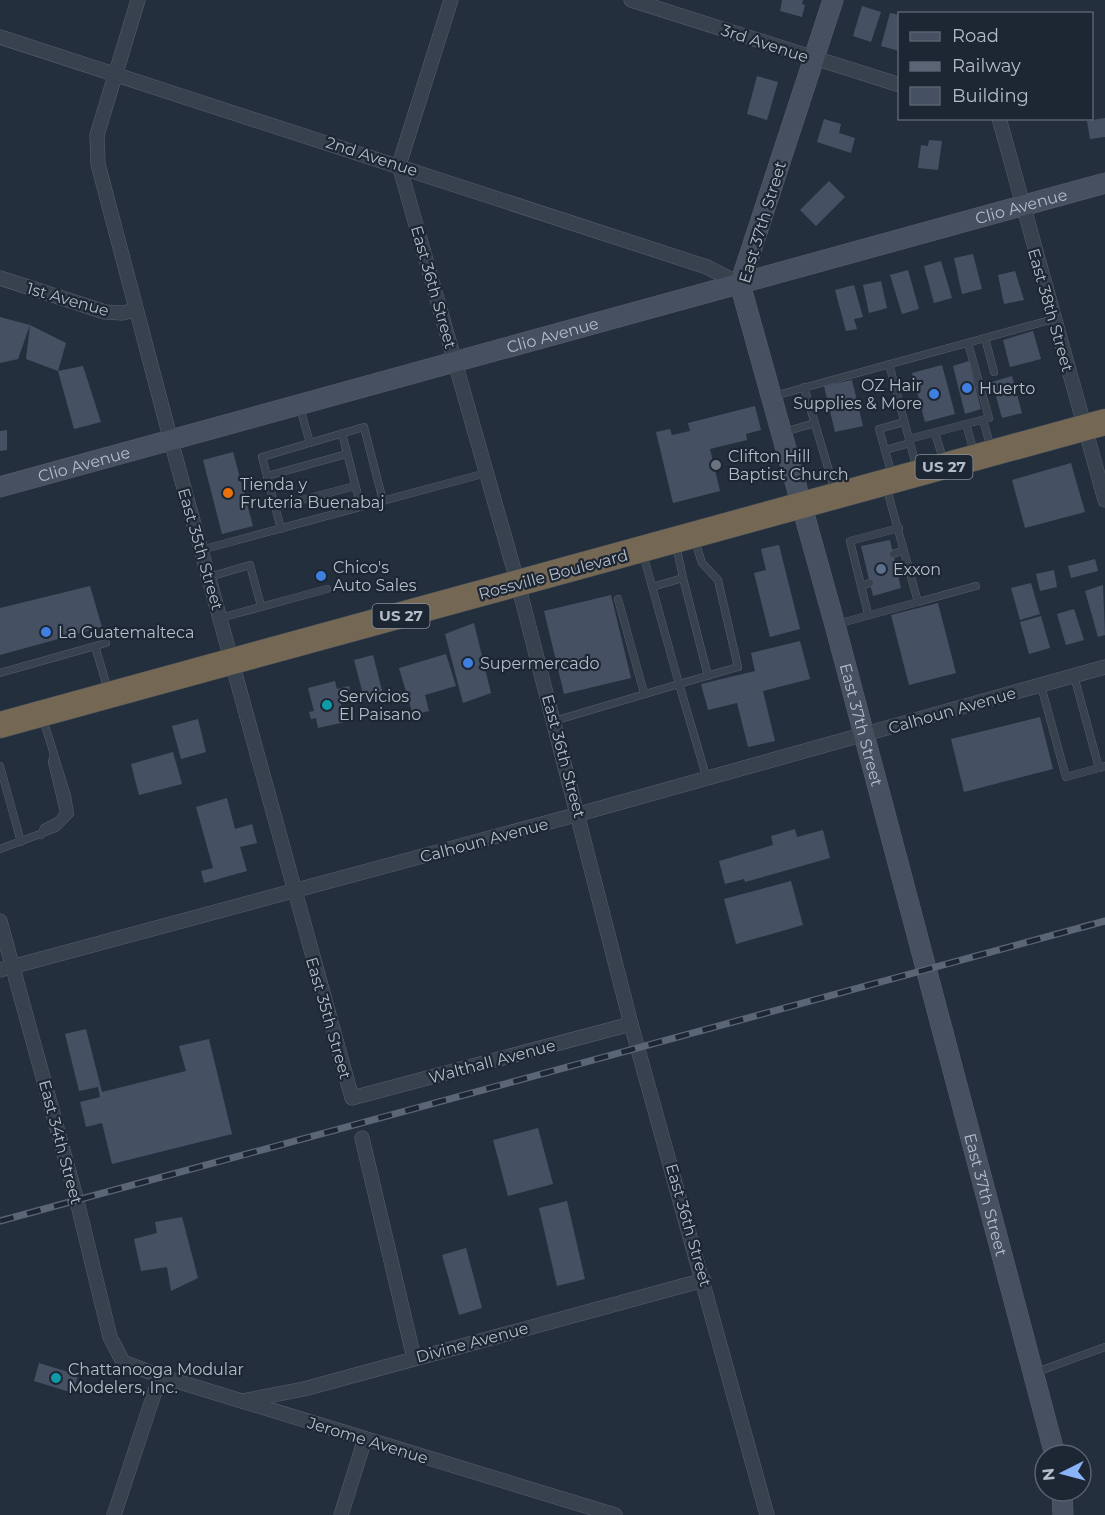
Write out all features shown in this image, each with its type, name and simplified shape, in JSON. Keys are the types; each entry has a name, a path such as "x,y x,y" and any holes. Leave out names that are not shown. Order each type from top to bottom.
{"highway":[{"name":"Rossville Boulevard","path":"0,725 1095,425"}],"main road":[{"name":"East 37th Street","path":"833,0 740,284 835,625 1052,1443"},
{"name":"Clio Avenue","path":"0,487 1105,183"}],"street":[{"name":"East 35th Street","path":"138,0 96,135 95,149 171,441 352,1098"},
{"path":"399,165 451,0"},
{"name":"3rd Avenue","path":"631,0 898,84"},
{"name":"2nd Avenue","path":"0,37 707,267 740,284"},
{"name":"East 38th Street","path":"1000,120 1054,319 1095,425 1105,501"},
{"name":"East 36th Street","path":"399,165 518,584 632,1024 768,1515"},
{"name":"1st Avenue","path":"0,278 105,312 122,313 136,310"},
{"name":"Calhoun Avenue","path":"7,968 294,892 1105,668"},
{"name":"East 34th Street","path":"0,921 7,968 77,1201 110,1337 123,1362"},
{"name":"Walthall Avenue","path":"352,1098 632,1024"},
{"path":"362,1137 414,1358"},
{"name":"Divine Avenue","path":"240,1401 304,1389 704,1280"},
{"name":"Jerome Avenue","path":"123,1362 160,1376 365,1439 576,1509 615,1515"},
{"path":"114,1515 160,1376"},
{"path":"341,1515 365,1439"}],"lane":[{"path":"772,396 1054,319"},
{"path":"985,338 994,372"},
{"path":"885,450 989,418 968,343"},
{"path":"889,364 919,474"},
{"path":"804,387 836,496"},
{"path":"299,406 310,443"},
{"path":"983,420 984,456"},
{"path":"904,422 879,429 899,528 918,602"},
{"path":"782,433 815,423"},
{"path":"966,424 984,456"},
{"path":"281,529 262,457 342,433 364,427 383,501"},
{"path":"342,433 361,507"},
{"path":"935,433 945,466"},
{"path":"267,476 347,454"},
{"path":"201,550 486,472"},
{"path":"275,507 355,486"},
{"path":"868,614 850,541 899,528"},
{"path":"684,538 683,578 708,676"},
{"path":"554,721 738,667 718,580 684,538"},
{"path":"642,550 707,779"},
{"path":"893,554 904,550"},
{"path":"856,566 864,563"},
{"path":"208,577 250,565 261,606"},
{"path":"897,574 909,570"},
{"path":"652,587 683,578"},
{"path":"861,586 870,583"},
{"path":"835,625 868,614 976,586"},
{"path":"220,618 327,589"},
{"path":"618,599 644,693"},
{"path":"0,673 106,643"},
{"path":"95,646 109,696"},
{"path":"1041,686 1066,777 1102,767 1074,676"},
{"path":"0,849 41,835 63,824 70,814 42,714"},
{"path":"0,766 21,842"},
{"path":"1034,1372 1105,1347"}],"building":[{"path":"782,0 803,0 802,4 805,5 802,17 780,11"},
{"path":"862,6 881,12 871,42 853,36"},
{"path":"890,13 898,15 898,51 881,46"},
{"path":"757,76 778,82 767,120 747,114"},
{"path":"1105,118 1105,137 1090,139 1087,121"},
{"path":"824,119 841,124 839,133 855,138 851,153 817,142"},
{"path":"929,140 942,141 938,170 918,168 921,145 928,146"},
{"path":"829,181 845,197 816,226 800,210"},
{"path":"973,254 982,289 962,294 954,258"},
{"path":"941,261 952,298 934,303 924,266"},
{"path":"908,270 919,309 902,314 890,275"},
{"path":"1015,271 1024,300 1004,304 998,275"},
{"path":"881,281 887,308 869,313 863,285"},
{"path":"854,285 863,317 854,319 857,329 846,331 835,290"},
{"path":"0,317 30,325 18,359 0,363"},
{"path":"30,325 66,343 58,371 26,359"},
{"path":"1033,331 1041,359 1010,367 1003,340"},
{"name":"Huerto","path":"969,361 981,409 965,414 953,366"},
{"name":"OZ Hair Supplies & More","path":"942,365 955,414 925,422 912,373"},
{"path":"83,366 101,422 74,429 58,371"},
{"path":"1012,376 1022,413 1002,418 992,382"},
{"path":"852,380 863,426 835,432 824,386"},
{"path":"755,406 761,430 746,434 747,440 710,449 720,491 673,503 656,432 670,429 672,435 690,431 688,423"},
{"path":"7,430 7,450 0,451 0,431"},
{"name":"Tienda y Fruteria Buenabaj","path":"233,452 253,526 222,534 203,460"},
{"path":"1071,463 1085,512 1025,528 1012,480"},
{"name":"Exxon","path":"890,540 901,588 873,596 861,546"},
{"path":"779,545 800,629 770,637 754,573 766,570 761,549"},
{"path":"1095,559 1098,571 1071,578 1068,566"},
{"path":"1054,570 1057,587 1040,591 1036,574"},
{"path":"1031,583 1040,614 1020,620 1011,588"},
{"path":"1103,585 1105,635 1098,637 1085,591"},
{"path":"90,586 102,627 0,655 0,608"},
{"path":"611,595 631,678 564,694 544,611"},
{"path":"938,603 956,673 909,685 891,615"},
{"path":"1074,609 1084,640 1066,645 1057,614"},
{"path":"1041,616 1050,648 1029,654 1020,622"},
{"name":"Supermercado","path":"474,623 491,693 463,703 445,634"},
{"path":"800,641 810,679 763,691 775,741 748,747 737,703 708,710 701,684 755,671 751,653"},
{"path":"446,654 456,686 425,695 429,711 413,715 399,668"},
{"path":"373,655 383,694 364,698 354,660"},
{"name":"Servicios El Paisano","path":"335,681 337,689 349,686 351,695 340,699 345,722 318,728 316,718 311,719 309,712 314,711 308,688"},
{"path":"1040,717 1053,769 964,792 951,739"},
{"path":"198,719 206,752 181,759 172,726"},
{"path":"173,752 182,784 139,795 131,764"},
{"path":"227,798 235,829 252,824 257,843 240,847 247,871 204,883 201,871 213,868 196,807"},
{"path":"795,829 797,837 823,830 830,858 745,882 744,879 725,884 719,861 773,845 771,836"},
{"path":"791,881 803,925 736,944 724,899"},
{"path":"86,1029 102,1092 186,1071 179,1046 209,1039 232,1134 112,1164 102,1123 86,1127 80,1102 100,1097 98,1087 79,1091 65,1034"},
{"path":"538,1128 553,1184 508,1196 493,1140"},
{"path":"567,1201 585,1279 557,1286 539,1208"},
{"path":"182,1217 198,1278 171,1291 167,1267 141,1271 134,1239 157,1233 155,1222"},
{"path":"466,1248 482,1308 459,1315 442,1255"},
{"name":"Chattanooga Modular Modelers, Inc.","path":"39,1363 78,1375 73,1393 34,1381"}],"railway":[{"path":"0,1221 1105,921"}],"place":[{"name":"Huerto","path":"967,388"},
{"name":"OZ Hair Supplies & More","path":"934,394"},
{"name":"Clifton Hill Baptist Church","path":"716,465"},
{"name":"Tienda y Fruteria Buenabaj","path":"228,493"},
{"name":"Exxon","path":"881,569"},
{"name":"Chico's Auto Sales","path":"321,576"},
{"name":"La Guatemalteca","path":"46,632"},
{"name":"Supermercado","path":"468,663"},
{"name":"Servicios El Paisano","path":"327,705"},
{"name":"Chattanooga Modular Modelers, Inc.","path":"56,1378"}]}
